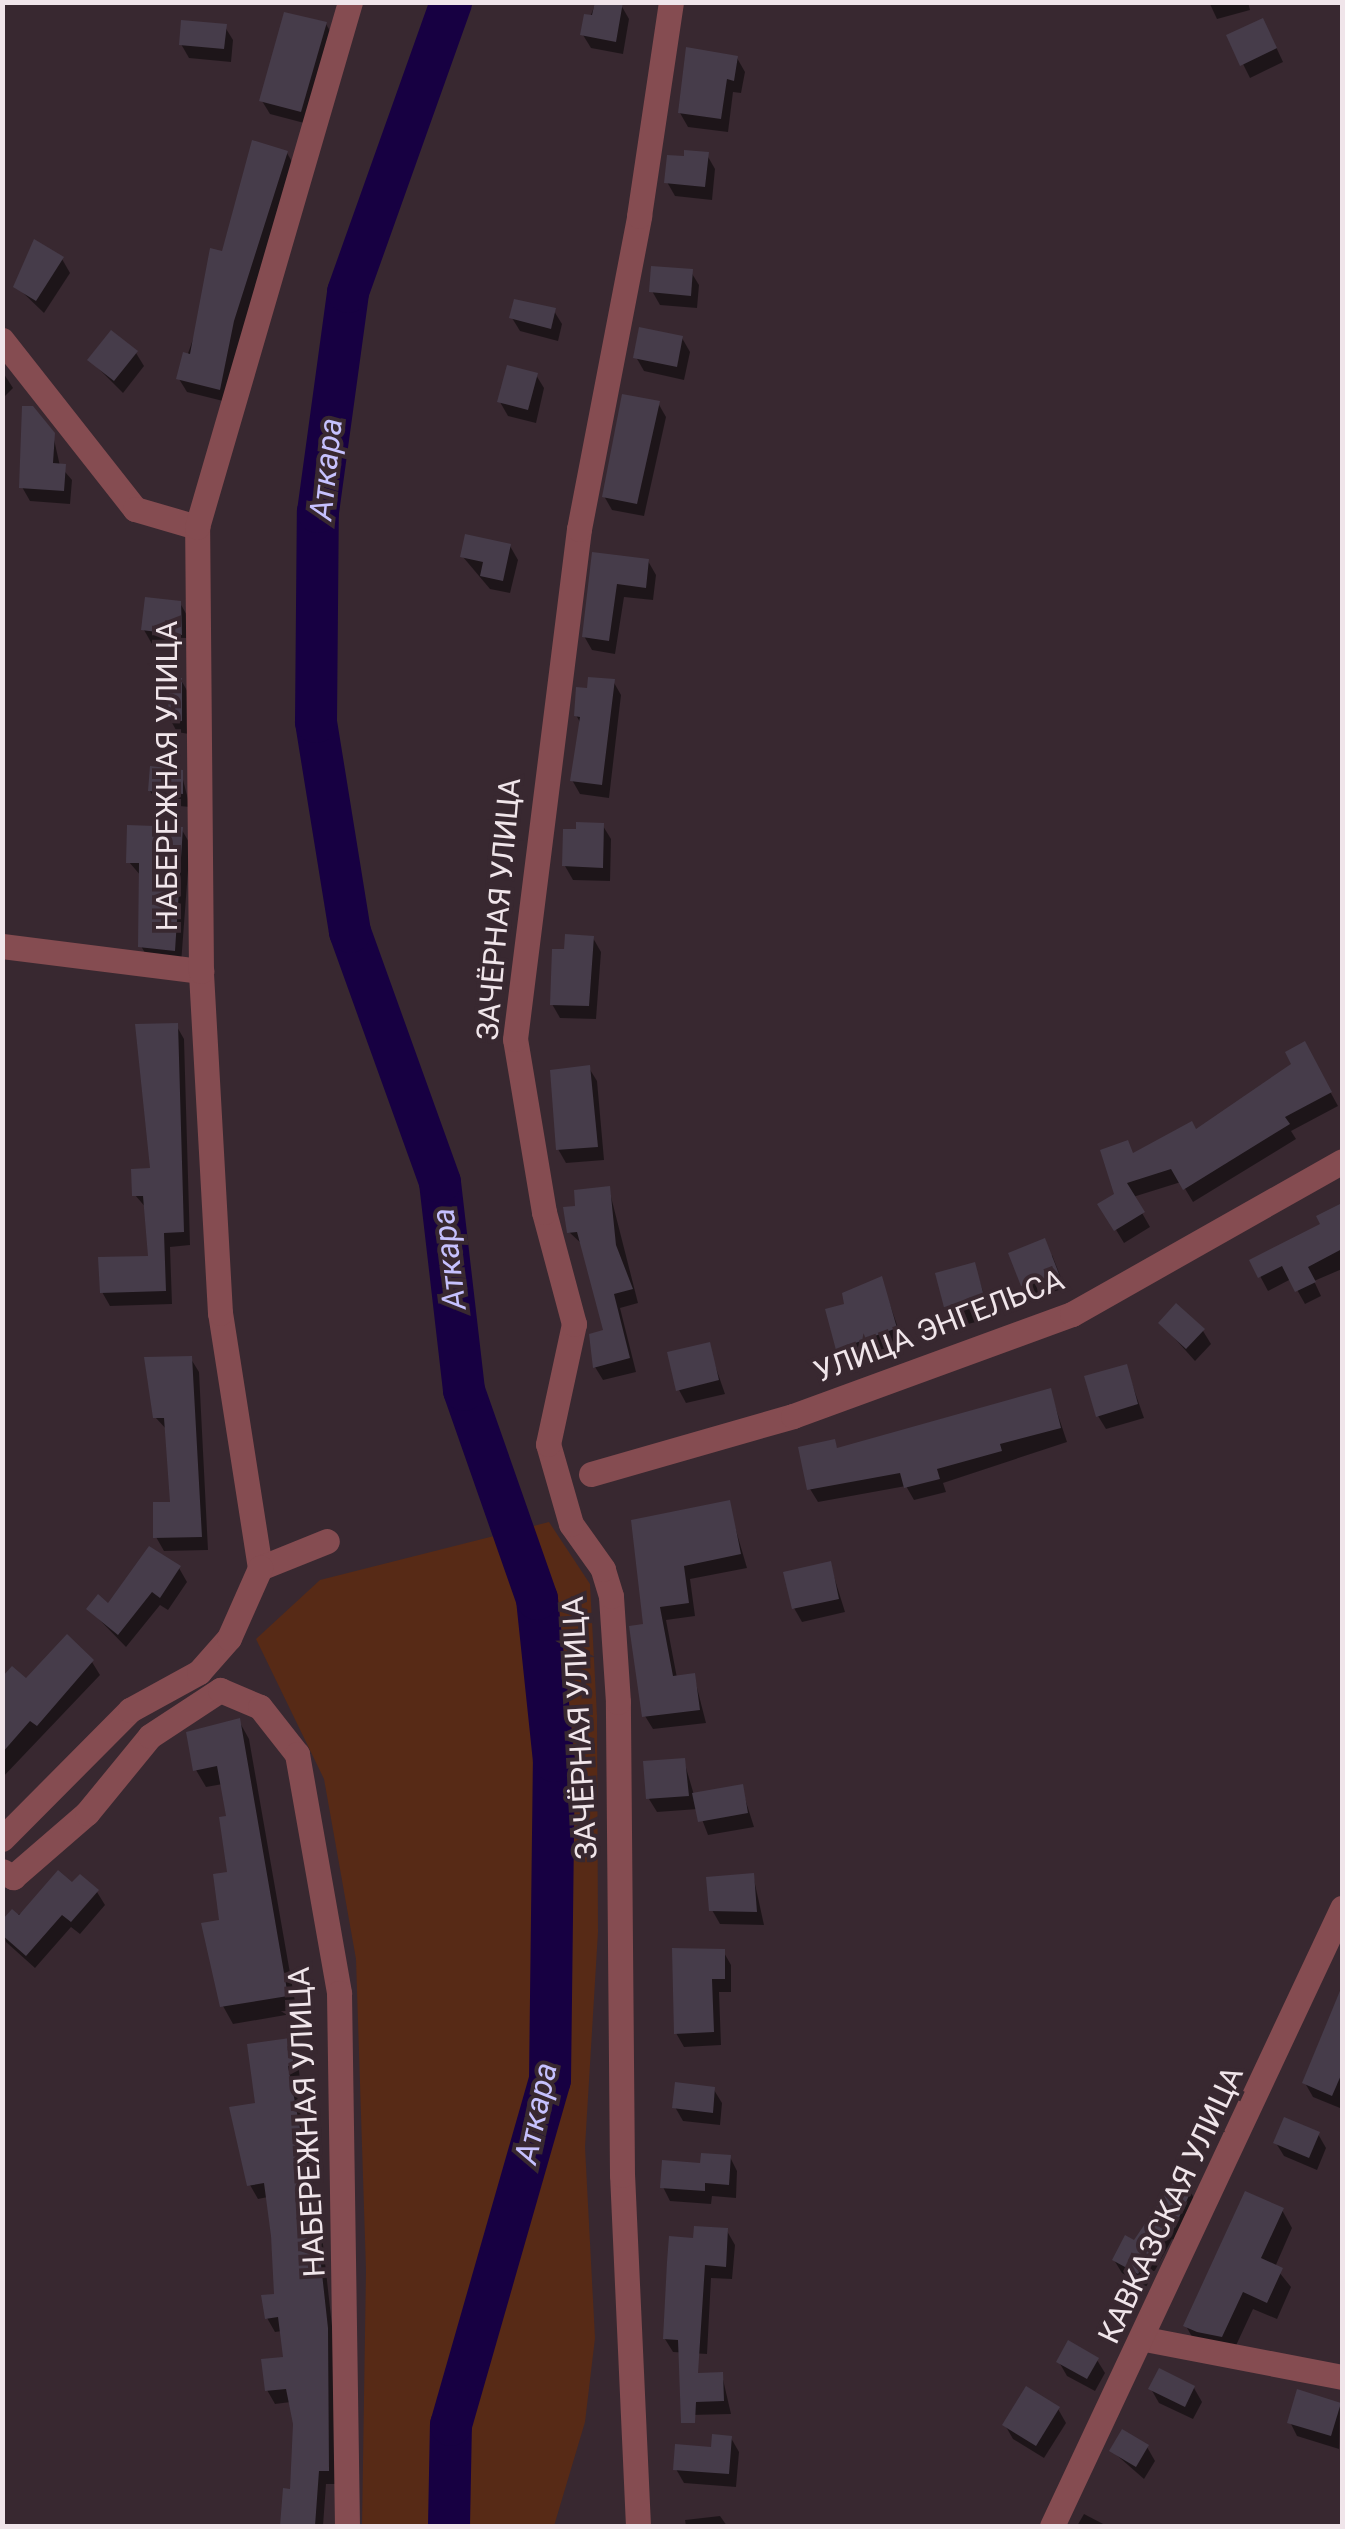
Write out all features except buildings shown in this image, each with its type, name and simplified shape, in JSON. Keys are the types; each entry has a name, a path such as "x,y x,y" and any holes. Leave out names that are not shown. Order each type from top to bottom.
{"street":[{"name":"НАБЕРЕЖНАЯ УЛИЦА","path":"260,1568 220,1313 201,971 197,527 350,2"},
{"name":"ЗАЧЁРНАЯ УЛИЦА","path":"638,2526 622,2175 618,1702 610,1596 603,1569 571,1524 548,1444 574,1324 544,1212 515,1039 578,529 639,216 671,2"},
{"path":"2,340 136,508 197,527"},
{"path":"2,946 201,971"},
{"name":"УЛИЦА ЭНГЕЛЬСА","path":"591,1474 793,1416 1072,1314 1342,1161"},
{"path":"2,1839 130,1710 199,1672 229,1638 260,1568 327,1541"},
{"name":"НАБЕРЕЖНАЯ УЛИЦА","path":"2,1871 13,1877 87,1812 150,1736 220,1690 260,1708 297,1754 339,1993 347,2526"},
{"name":"КАВКАЗСКАЯ УЛИЦА","path":"1052,2526 1144,2338 1342,1908"},
{"path":"1144,2338 1342,2377"}],"shaded area":[{"path":"549,1522 590,1584 597,1716 598,1932 585,2147 595,2338 585,2422 554,2526 362,2526 366,2270 356,1959 324,1779 256,1639 320,1580"}],"waterway":[{"name":"Аткара","path":"449,2526 451,2425 550,2080 554,1761 537,1599 464,1390 440,1182 350,932 316,722 318,512 348,292 451,2"}]}
